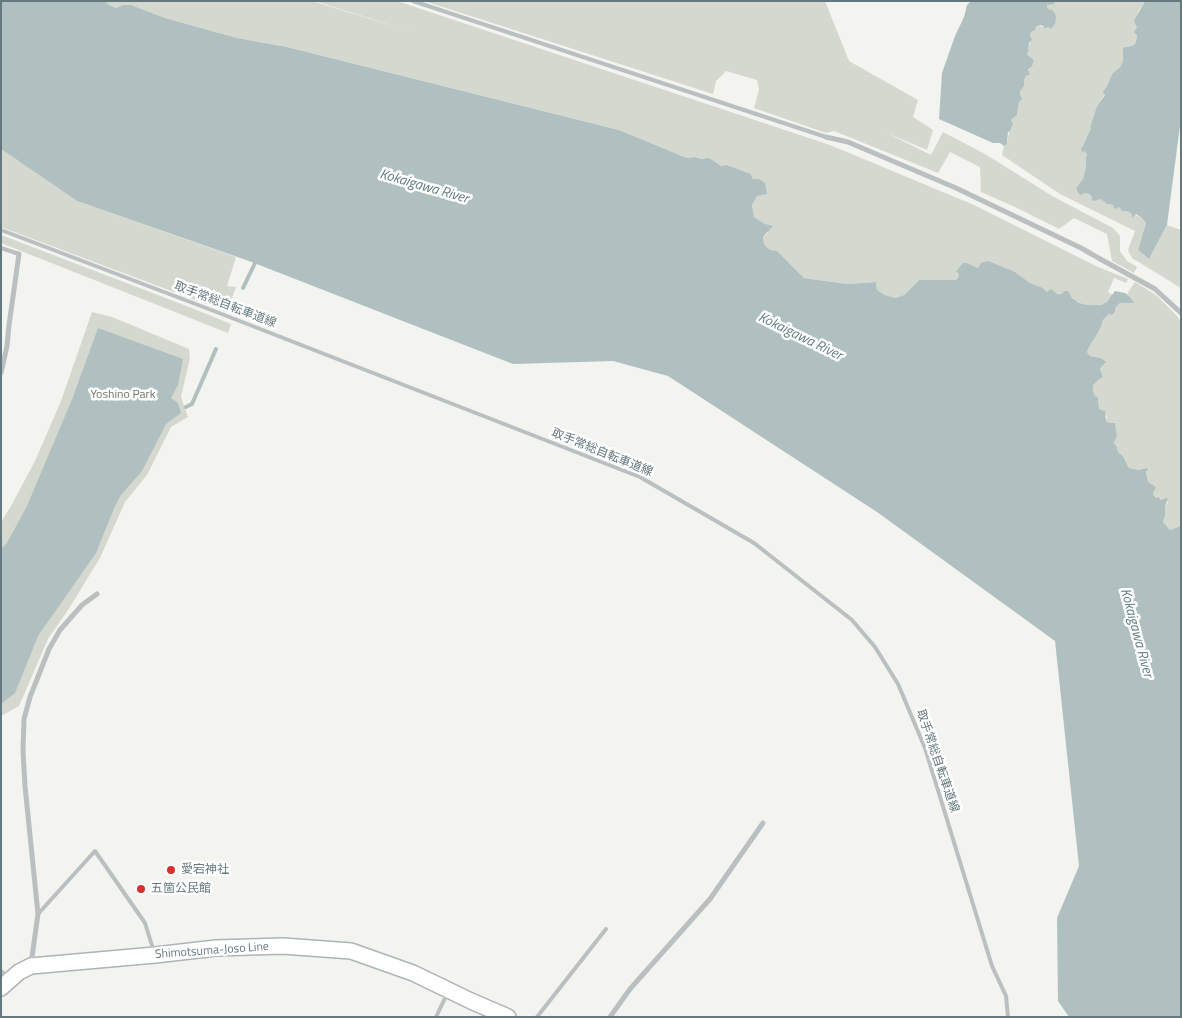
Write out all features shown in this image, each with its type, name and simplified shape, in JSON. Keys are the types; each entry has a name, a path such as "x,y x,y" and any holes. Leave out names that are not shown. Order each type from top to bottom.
{"main road":[{"name":"Shimotsuma-Joso Line","path":"4,979 31,966 216,948 283,946 351,951 413,973 508,1017"}],"street":[{"path":"826,137 848,142 956,188 1081,248 1155,289 1181,313"},
{"path":"1,373 7,346 19,254"},
{"path":"31,966 38,914 25,786 24,719 30,697 49,649 60,630 82,605 97,594"},
{"path":"610,1017 630,989 710,899 763,823"}],"lane":[{"path":"413,1 826,137"},
{"name":"取手常総自転車道線","path":"1,230 214,311 640,478 754,543 852,620 875,647 898,684 925,748 992,966 1006,996 1008,1017"},
{"path":"1,248 19,254"},
{"path":"38,914 95,851 145,923 154,955"},
{"path":"537,1017 606,929"},
{"path":"436,1017 449,990"}],"green space":[{"path":"105,1 312,1 416,33 315,1 397,1 830,145 974,205 1098,267 1128,279 1126,283 1114,278 1108,292 1113,295 1107,302 1101,305 1088,305 1079,303 1069,294 1047,292 1015,272 978,268 967,263 956,270 959,274 956,280 919,280 904,295 895,298 877,290 876,282 847,284 804,278 788,262 764,244 763,237 768,233 765,224 754,217 752,205 757,196 751,174 727,165 721,166 709,158 687,158 619,130 287,47 237,38 165,18 131,5 123,5 116,8"},
{"path":"424,1 825,1 849,61 918,100 913,117 933,130 927,150 887,133 931,155 943,132 985,154 1054,197 1113,228 1120,236 1120,251 1127,261 1137,267 1134,273 1112,261 1107,234 1074,218 1059,229 981,192 980,167 950,152 938,173 834,131 826,133 754,108 759,90 757,80 726,71 716,81 713,94"},
{"path":"1054,1 1145,1 1138,12 1135,30 1137,35 1136,42 1124,51 1123,61 1120,67 1112,74 1104,90 1105,94 1097,106 1090,127 1091,130 1083,146 1087,155 1083,179 1076,188 1079,194 1089,194 1095,201 1101,199 1142,218 1146,223 1138,250 1149,259 1167,225 1181,230 1181,288 1132,258 1128,250 1135,231 1060,194 1002,155 1004,146 1007,144 1011,120 1017,115 1024,80 1034,60 1027,54 1031,39 1030,35 1037,26 1049,27 1055,17 1055,13 1048,9 1047,4"},
{"path":"1,149 77,201 236,257 227,286 236,287 227,312 1,227"},
{"path":"1,235 231,324 228,333 1,243"},
{"path":"1135,282 1156,295 1181,322 1181,526 1170,530 1163,522 1165,506 1168,502 1166,498 1161,500 1153,495 1152,485 1147,479 1146,468 1139,470 1129,468 1123,456 1118,452 1114,443 1117,436 1115,424 1106,421 1107,416 1099,409 1098,397 1095,396 1093,391 1093,386 1103,377 1100,369 1103,365 1101,358 1090,356 1087,352 1103,320 1109,314 1112,315 1120,303 1130,297 1127,294"},
{"name":"Yoshino Park","path":"92,312 112,317 189,349 190,358 181,397 188,417 171,427 147,475 125,502 100,558 48,639 19,706 1,716 1,522 35,461 61,401"}],"water":[{"name":"Kokaigawa River","path":"1,1 105,1 116,8 123,5 131,5 165,18 237,38 287,47 619,130 687,158 709,158 721,166 727,165 751,174 753,179 759,179 765,183 767,194 757,196 752,205 754,217 765,224 773,226 763,237 764,244 770,250 777,251 804,278 847,284 876,282 877,290 895,298 904,295 919,280 956,280 959,274 956,271 963,263 978,268 981,263 988,261 1015,272 1047,292 1051,289 1059,294 1068,291 1072,298 1079,303 1101,305 1107,302 1115,291 1125,293 1130,297 1134,303 1120,303 1112,315 1109,314 1103,320 1087,352 1090,356 1101,358 1106,362 1100,369 1103,377 1093,386 1093,391 1095,396 1098,397 1099,409 1105,411 1106,421 1115,423 1117,436 1114,443 1118,452 1123,456 1129,468 1148,469 1146,472 1148,482 1156,487 1153,495 1161,500 1168,499 1163,522 1170,530 1181,526 1181,1017 1069,1017 1058,1001 1057,918 1079,866 1055,641 877,512 668,376 613,361 513,364 249,261 77,201 1,149"},
{"path":"971,1 1055,2 1054,4 1047,5 1048,9 1055,13 1055,24 1051,29 1049,27 1045,28 1042,25 1037,26 1030,35 1032,40 1029,43 1027,54 1034,60 1028,70 1030,74 1024,80 1024,86 1020,94 1022,99 1019,102 1017,115 1011,120 1013,124 1008,132 1007,144 1004,146 939,119 942,73 967,5"},
{"path":"1145,1 1181,1 1181,118 1167,225 1149,259 1138,250 1146,223 1142,218 1136,214 1132,218 1132,214 1122,211 1119,207 1115,209 1113,205 1107,204 1101,199 1092,200 1089,194 1079,194 1076,188 1083,179 1086,166 1087,155 1085,151 1082,152 1081,148 1091,130 1090,127 1097,106 1105,95 1103,93 1104,90 1112,74 1120,67 1123,61 1123,49 1134,45 1136,42 1137,35 1134,32 1137,27 1134,21"},
{"name":"Yoshino Park","path":"98,328 183,359 178,385 171,398 178,403 181,413 166,424 142,471 121,495 96,553 38,636 15,693 1,704 1,549 7,543 27,506 73,397"}],"waterway":[{"path":"243,288 256,261"},
{"path":"186,407 192,404 216,349"}],"place":[{"name":"愛宕神社","path":"171,870"},
{"name":"五箇公民館","path":"141,889"}]}
